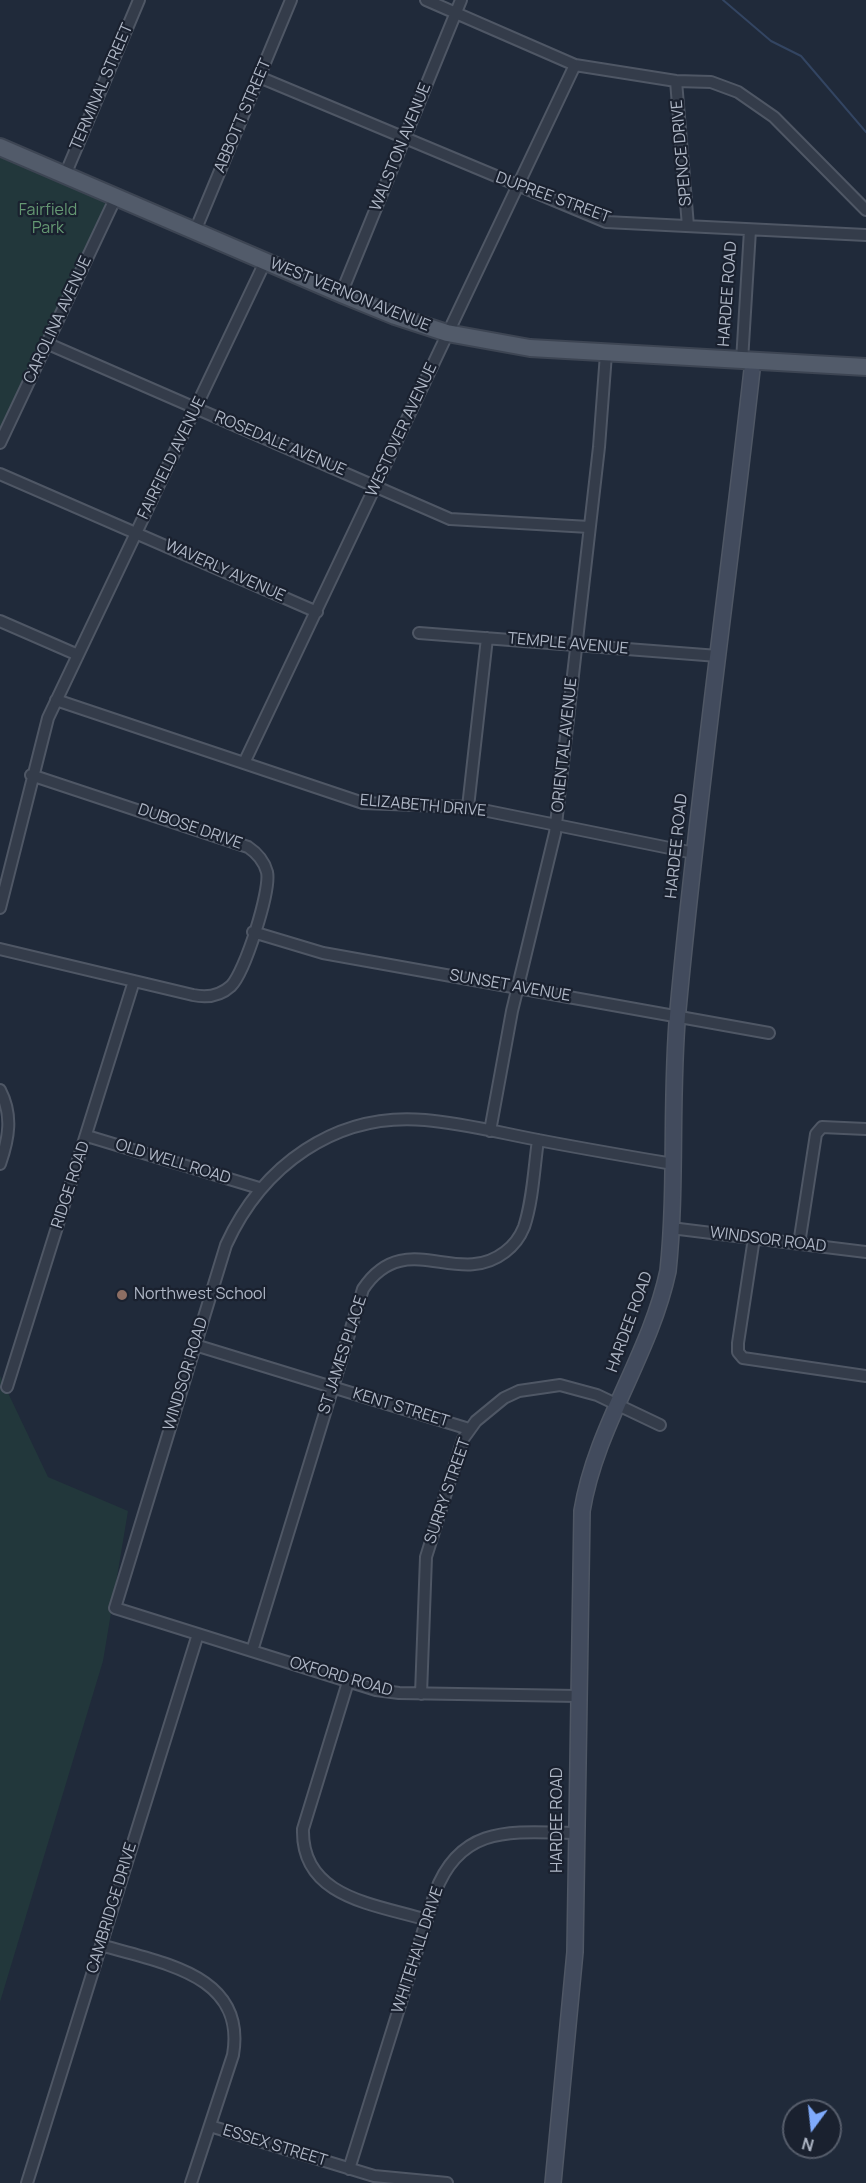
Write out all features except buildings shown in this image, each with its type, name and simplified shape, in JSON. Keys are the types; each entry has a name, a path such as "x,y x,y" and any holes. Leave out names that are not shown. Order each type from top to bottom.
{"main road":[{"name":"WEST VERNON AVENUE","path":"0,147 341,294 395,316 447,333 531,348 866,367"}],"street":[{"name":"TERMINAL STREET","path":"65,175 139,0"},
{"name":"ABBOTT STREET","path":"195,231 291,0"},
{"path":"426,0 575,65 676,81 693,80 717,83 754,101 787,129 866,210"},
{"name":"WALSTON AVENUE","path":"341,294 461,0"},
{"name":"WESTOVER AVENUE","path":"244,763 575,65"},
{"name":"DUPREE STREET","path":"259,78 606,222 866,236"},
{"name":"SPENCE DRIVE","path":"676,81 688,226"},
{"name":"CAROLINA AVENUE","path":"0,443 116,197"},
{"name":"HARDEE ROAD","path":"553,2183 575,1952 577,1696 582,1511 591,1466 664,1289 671,1228 678,1016 694,853 731,564 747,361 750,230"},
{"name":"FAIRFIELD AVENUE","path":"0,908 44,728 265,262"},
{"name":"ROSEDALE AVENUE","path":"46,343 450,519 589,527"},
{"name":"ORIENTAL AVENUE","path":"490,1131 517,987 556,824 606,354"},
{"name":"WAVERLY AVENUE","path":"0,474 317,612"},
{"path":"0,621 78,655"},
{"name":"TEMPLE AVENUE","path":"419,633 718,656"},
{"path":"468,807 487,638"},
{"name":"ELIZABETH DRIVE","path":"56,700 363,803 468,807 694,853"},
{"name":"DUBOSE DRIVE","path":"0,949 204,997 222,993 236,980 241,971 267,880 264,864 248,847 32,775"},
{"name":"SUNSET AVENUE","path":"253,932 323,953 769,1033"},
{"name":"RIDGE ROAD","path":"7,1388 134,981"},
{"path":"0,1090 7,1108 9,1124 8,1139 0,1164"},
{"name":"WINDSOR ROAD","path":"148,1618 115,1608 226,1245 259,1188 300,1153 344,1130 370,1123 423,1120 673,1164"},
{"path":"799,1244 816,1134 822,1127 832,1125 866,1130"},
{"name":"OLD WELL ROAD","path":"87,1136 259,1188"},
{"name":"ST JAMES PLACE","path":"252,1651 363,1289 377,1272 406,1258 477,1264 497,1257 513,1244 526,1220 538,1140"},
{"name":"WINDSOR ROAD","path":"671,1228 866,1252"},
{"path":"754,1238 738,1352 743,1358 866,1376"},
{"name":"KENT STREET","path":"195,1345 469,1429"},
{"name":"SURRY STREET","path":"421,1694 426,1557 463,1439 469,1429 504,1398 539,1386 560,1385 578,1388 660,1425"},
{"name":"OXFORD ROAD","path":"148,1618 348,1682 391,1692 577,1696"},
{"name":"CAMBRIDGE DRIVE","path":"27,2183 198,1634"},
{"path":"348,1682 303,1829 304,1853 316,1875 330,1887 427,1920"},
{"name":"WHITEHALL DRIVE","path":"349,2169 427,1920 445,1870 454,1857 473,1843 488,1836 511,1832 577,1833"},
{"path":"101,1945 197,1976 212,1987 224,2001 234,2027 235,2046 191,2183"},
{"name":"ESSEX STREET","path":"210,2126 374,2176 447,2183"}],"green space":[{"name":"Fairfield Park","path":"0,146 113,196 0,428"},
{"path":"0,1376 48,1477 128,1511 103,1661 0,2002"}],"waterway":[{"path":"723,0 771,41 801,56 866,132"}],"place":[{"name":"Northwest School","path":"122,1295"}]}
